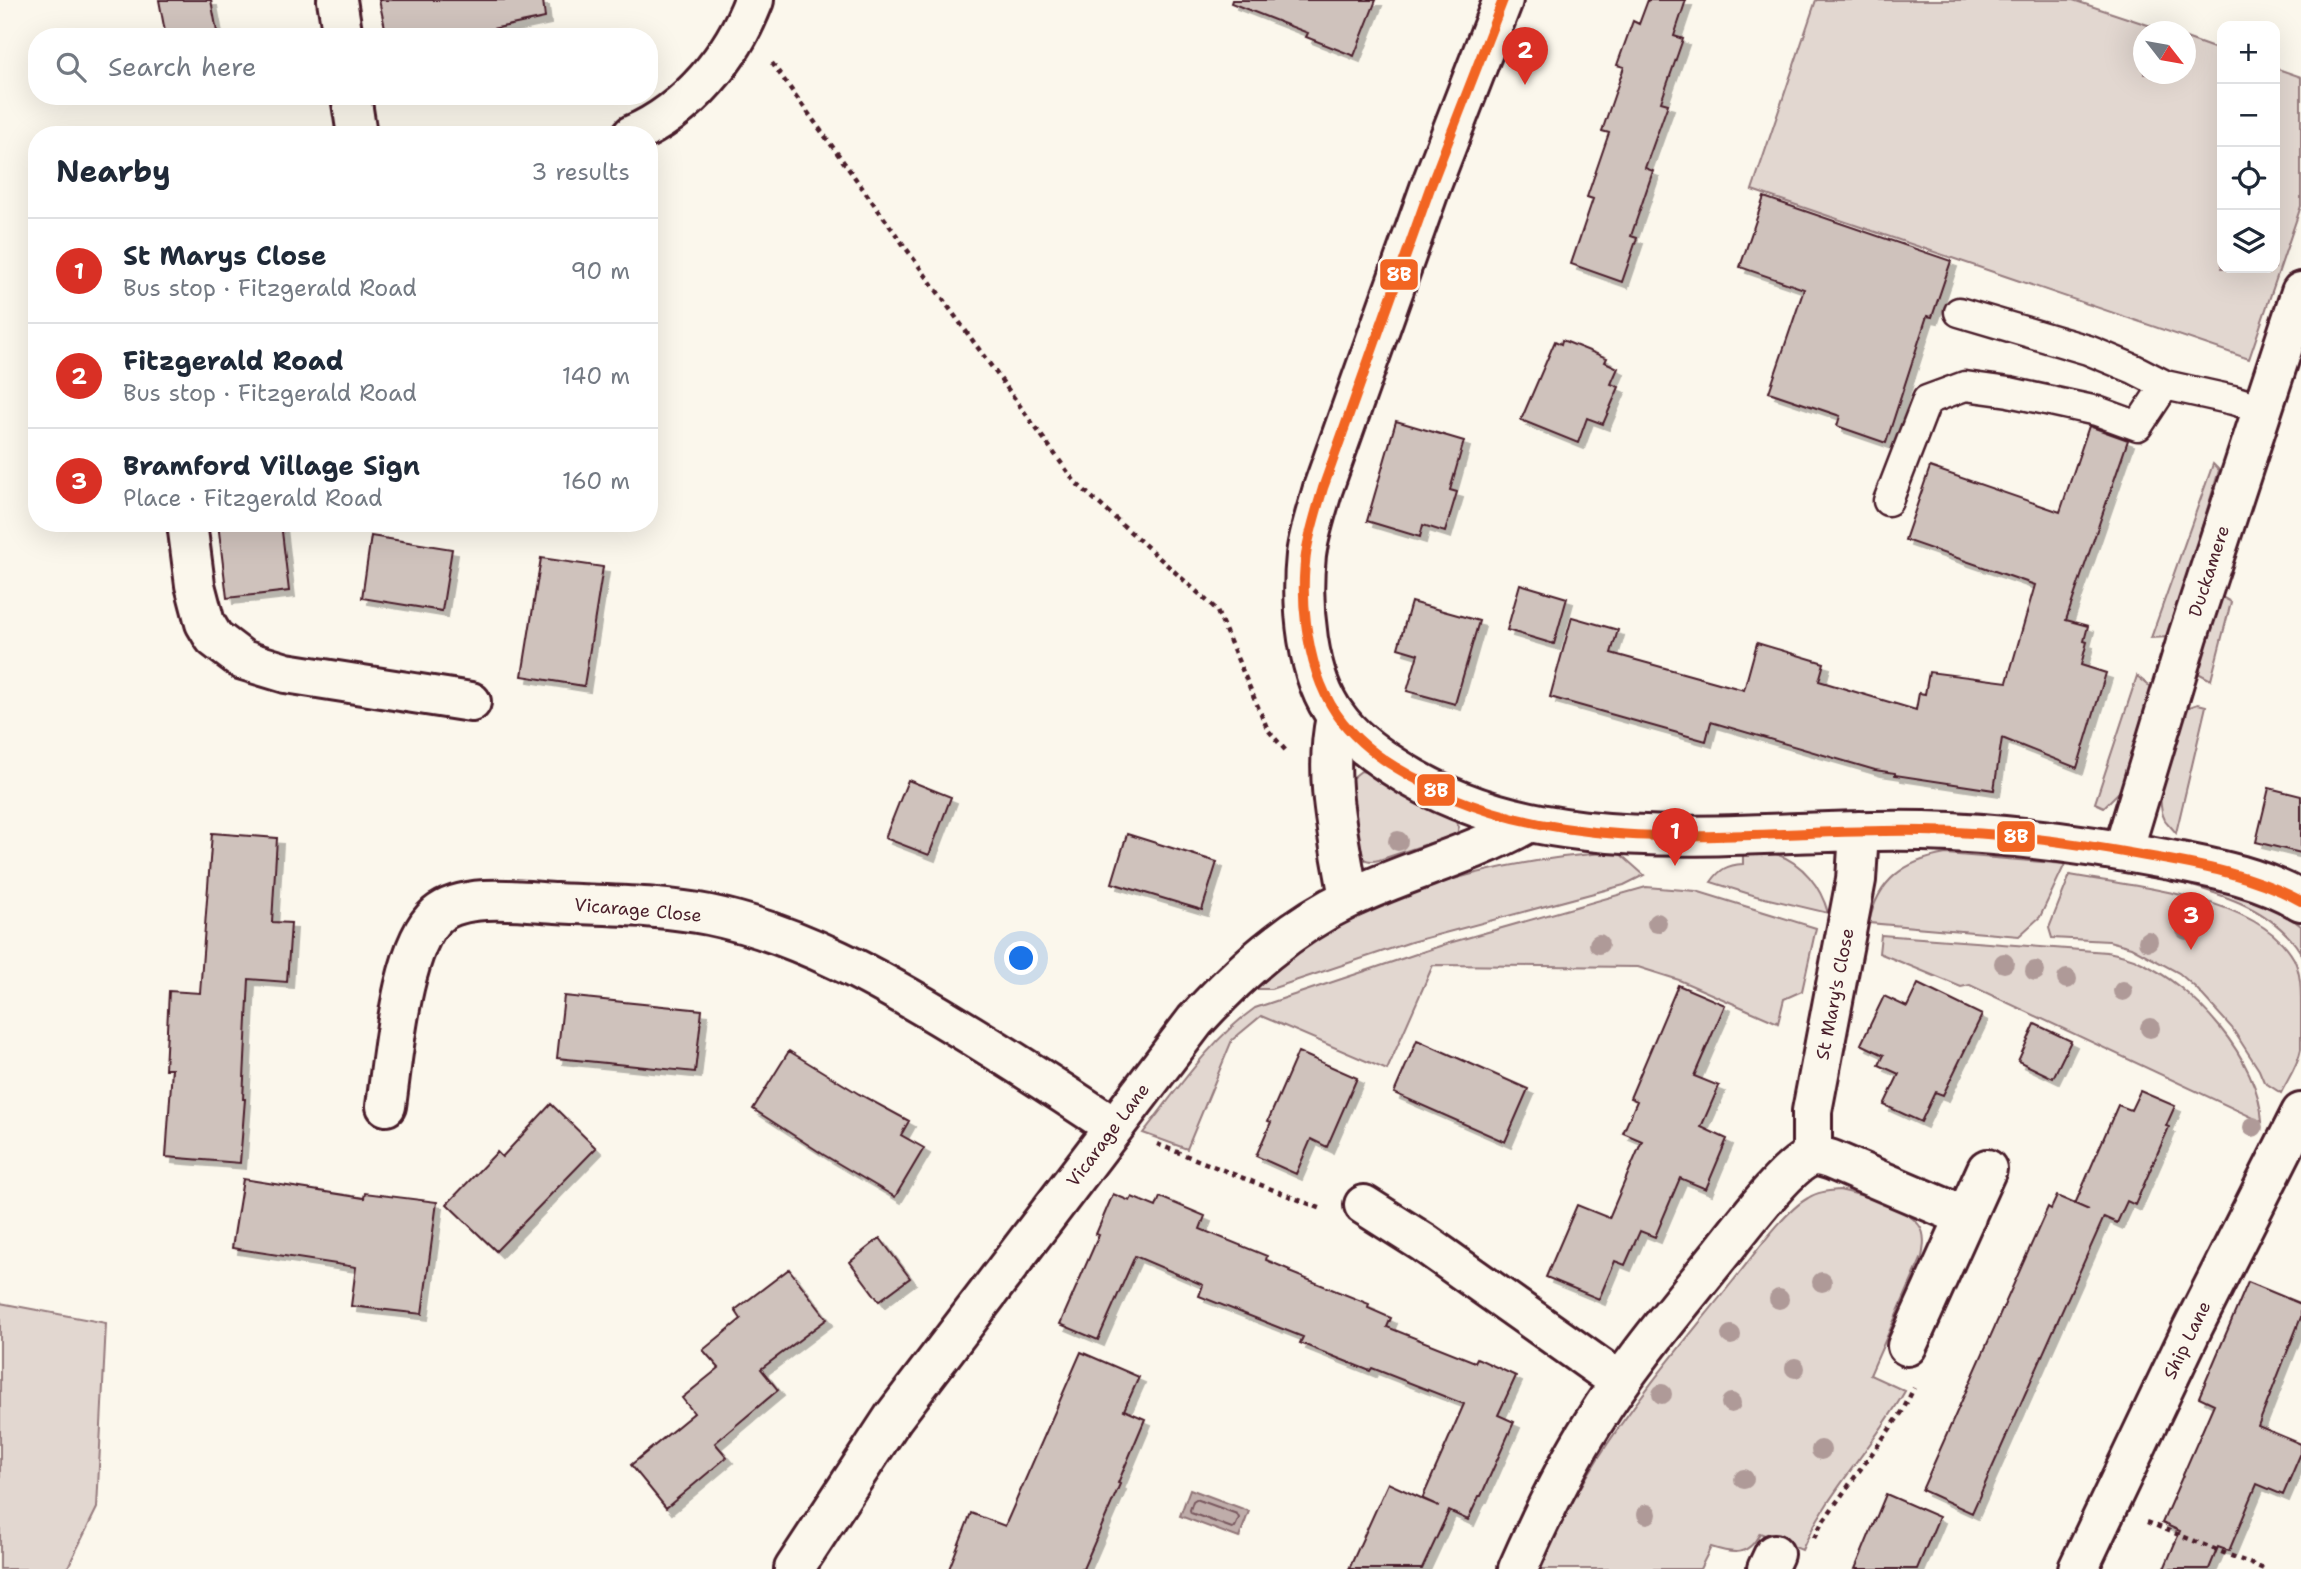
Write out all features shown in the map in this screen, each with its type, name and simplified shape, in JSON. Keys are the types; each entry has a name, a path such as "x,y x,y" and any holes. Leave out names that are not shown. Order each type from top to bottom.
{"street":[{"path":"337,0 342,28"},
{"path":"1503,0 1430,188 1323,488 1312,526 1307,552 1304,609 1321,690 1336,717 1373,752 1414,779 1473,806 1528,823 1612,833 1696,835 1922,831 1982,834 2123,851 2256,880 2274,886 2301,901"},
{"path":"650,126 701,85 726,54 749,12"},
{"path":"352,105 356,126"},
{"name":"Duckamere","path":"2123,851 2188,636 2301,292"},
{"path":"188,532 195,585 205,622 214,638 243,660 286,673 471,702"},
{"path":"1336,717 1331,742 1330,773 1349,898"},
{"name":"Vicarage Lane","path":"794,1569 893,1418 1195,1021 1228,985 1307,922 1349,898 1500,839 1528,823"},
{"name":"St Mary's Close","path":"1812,1156 1812,1111 1849,926 1856,880 1859,831"},
{"name":"Vicarage Close","path":"386,1106 412,953 437,915 450,907 493,900 658,908 709,915 765,931 825,954 898,991 1037,1075 1114,1127"},
{"name":"Ship Lane","path":"2078,1569 2193,1327 2301,1113"},
{"path":"1518,1569 1537,1524 1565,1470 1620,1382 1769,1194 1801,1163 1812,1156 1832,1160 1966,1217"},
{"path":"1907,1346 1987,1169"},
{"path":"1364,1205 1435,1250 1620,1382"}],"lane":[{"path":"1959,312 2088,350 2165,385 2262,409"},
{"path":"1888,501 1927,400 1965,386 2009,392 2097,411 2138,426 2165,385"}],"path":[{"path":"749,12 1075,482 1216,609 1268,730 1333,804"},
{"path":"1114,1127 1328,1212 1364,1205"},
{"path":"1771,1562 1805,1557 1823,1521 1902,1412 1921,1372 1907,1346"},
{"path":"2108,1504 2264,1569"}],"shaded area":[{"path":"1816,0 2073,0 2136,21 2133,21 2133,84 2196,84 2196,42 2217,49 2217,273 2278,273 2249,359 1752,190"},
{"path":"2280,70 2301,77 2301,206 2280,268"},
{"path":"2213,464 2219,470 2169,637 2151,638"},
{"path":"2222,597 2231,602 2211,680 2196,672"},
{"path":"2137,676 2152,688 2125,780 2120,791 2104,807 2095,803"},
{"path":"2198,704 2206,706 2176,833 2165,820 2161,809 2162,783 2182,716 2189,707"},
{"path":"1361,771 1455,821 1459,827 1457,834 1379,860 1362,858 1357,854 1350,784 1352,778"},
{"path":"1743,851 1772,853 1795,863 1816,885 1828,913 1711,882 1724,868 1743,864"},
{"path":"1618,852 1644,875 1624,885 1411,942 1271,989 1252,989 1333,929 1380,903 1490,870 1541,860"},
{"path":"1946,854 2065,864 2040,917 2019,936 1869,923 1879,895 1896,875 1906,867"},
{"path":"2070,875 2193,898 2225,908 2253,921 2277,938 2294,959 2301,994 2301,1049 2281,1093 2264,1082 2232,1028 2179,973 2131,947 2109,941 2052,938 2049,928"},
{"path":"2179,882 2243,896 2288,916 2301,926 2301,953 2290,938 2263,915 2231,899"},
{"path":"1646,887 1696,891 1816,928 1802,991 1784,999 1778,1023 1679,980 1638,967 1433,965 1387,1070 1261,1016 1232,1040 1187,1149 1143,1133 1209,1050 1255,1008 1449,943"},
{"path":"1881,935 2107,952 2138,961 2181,988 2220,1027 2249,1074 2258,1098 2262,1122 1970,985 1961,987 1879,953"},
{"path":"1839,1190 1882,1202 1904,1212 1919,1225 1924,1241 1922,1257 1870,1375 1905,1391 1824,1508 1802,1550 1760,1533 1750,1546 1739,1552 1711,1547 1700,1569 1538,1569 1597,1460 1680,1347 1768,1236 1789,1213 1811,1196"},
{"path":"0,1303 106,1323 97,1508 67,1569 0,1569"}],"water":[{"path":"1190,1489 1249,1511 1239,1538 1180,1516"}],"building":[{"path":"159,0 211,0 216,28 164,28"},
{"path":"379,0 543,0 545,18 497,28 385,28"},
{"path":"1232,0 1376,0 1354,56 1306,37 1308,33 1231,3"},
{"path":"1648,0 1686,0 1674,36 1683,39 1661,102 1668,104 1645,168 1653,171 1631,236 1637,238 1622,282 1571,264 1593,199 1587,197 1609,133 1602,131 1624,67 1617,65 1633,21 1639,24"},
{"path":"1764,197 1951,261 1932,317 1927,316 1886,443 1837,426 1840,416 1769,392 1804,289 1740,267"},
{"path":"1562,340 1607,358 1605,362 1618,368 1611,384 1619,387 1603,424 1587,418 1578,443 1521,420 1555,341 1561,344"},
{"path":"1396,421 1464,441 1450,490 1457,492 1445,532 1423,525 1420,537 1367,521"},
{"path":"2089,426 2128,440 2066,620 2088,626 2081,665 2106,673 2077,768 2002,738 1994,790 1895,775 1711,722 1706,741 1550,697 1572,617 1618,630 1611,653 1744,690 1757,643 1824,663 1819,681 1916,710 1919,693 1925,694 1929,672 2007,682 2035,585 1905,540 1930,467 2060,512"},
{"path":"219,532 282,532 289,591 227,598"},
{"path":"371,536 452,549 442,611 362,598"},
{"path":"541,558 603,567 584,686 522,676"},
{"path":"1520,584 1567,598 1554,644 1507,630"},
{"path":"1411,602 1479,621 1455,704 1407,691 1418,654 1398,648"},
{"path":"908,780 951,797 929,855 885,838"},
{"path":"2269,788 2301,796 2301,853 2256,842"},
{"path":"212,833 277,838 272,922 291,923 287,982 249,979 240,1163 166,1157 172,1069 165,1069 169,991 200,993"},
{"path":"1127,834 1217,862 1202,910 1112,883"},
{"path":"1918,984 1982,1015 1943,1095 1935,1092 1921,1122 1884,1105 1899,1074 1879,1065 1884,1055 1861,1044 1884,996 1907,1007"},
{"path":"1678,985 1725,1005 1694,1076 1719,1086 1701,1127 1727,1139 1706,1189 1680,1178 1655,1237 1640,1231 1625,1265 1615,1261 1599,1299 1546,1277 1577,1205 1609,1218 1642,1141 1623,1133 1637,1101 1630,1098"},
{"path":"564,996 702,1010 695,1072 557,1058"},
{"path":"2035,1024 2071,1041 2053,1078 2018,1061"},
{"path":"1417,1040 1528,1089 1505,1142 1394,1093"},
{"path":"789,1051 909,1121 901,1135 924,1148 895,1197 753,1109"},
{"path":"1298,1052 1357,1078 1327,1147 1311,1139 1296,1174 1256,1156"},
{"path":"2140,1091 2175,1106 2166,1126 2169,1127 2135,1205 2127,1201 2117,1223 2104,1217 1972,1513 1922,1490 2048,1207 2051,1209 2057,1196 2075,1204 2118,1105 2131,1110"},
{"path":"551,1104 596,1148 496,1251 447,1204 497,1152 502,1157"},
{"path":"243,1179 364,1198 365,1193 437,1202 422,1314 351,1306 356,1267 232,1248"},
{"path":"1113,1194 1130,1201 1132,1197 1156,1207 1160,1197 1205,1216 1200,1229 1267,1256 1266,1260 1290,1270 1289,1272 1369,1304 1368,1308 1391,1318 1387,1327 1475,1362 1477,1358 1516,1376 1498,1415 1514,1422 1481,1496 1468,1520 1449,1511 1422,1569 1349,1569 1388,1483 1422,1498 1464,1404 1300,1343 1303,1337 1199,1296 1203,1285 1135,1256 1098,1340 1060,1324 1099,1235 1096,1234"},
{"path":"880,1238 910,1278 879,1301 850,1262"},
{"path":"789,1269 827,1319 761,1369 778,1390 715,1443 727,1457 666,1508 631,1465 694,1413 682,1398 719,1368 703,1350 741,1319 735,1310"},
{"path":"2248,1282 2301,1304 2301,1317 2258,1426 2301,1444 2301,1453 2283,1495 2257,1484 2229,1551 2218,1547 2209,1569 2164,1569 2180,1531 2162,1523 2214,1404 2199,1397"},
{"path":"1081,1352 1139,1377 1124,1410 1145,1419 1083,1569 949,1569 971,1513 1005,1526"},
{"path":"1886,1494 1939,1517 1917,1569 1855,1569"}],"transit line":[{"name":"8B","path":"1503,0 1430,188 1323,488 1307,548 1304,595 1310,649 1325,694 1350,731 1386,761 1447,796 1509,817 1567,828 1685,836 1865,831 2007,836 2091,846 2206,867 2264,884 2301,901"}],"place":[{"name":"Fitzgerald Road","path":"1525,85"},
{"name":"St Marys Close","path":"1675,866"},
{"name":"Bramford Village Sign","path":"2191,950"}]}
